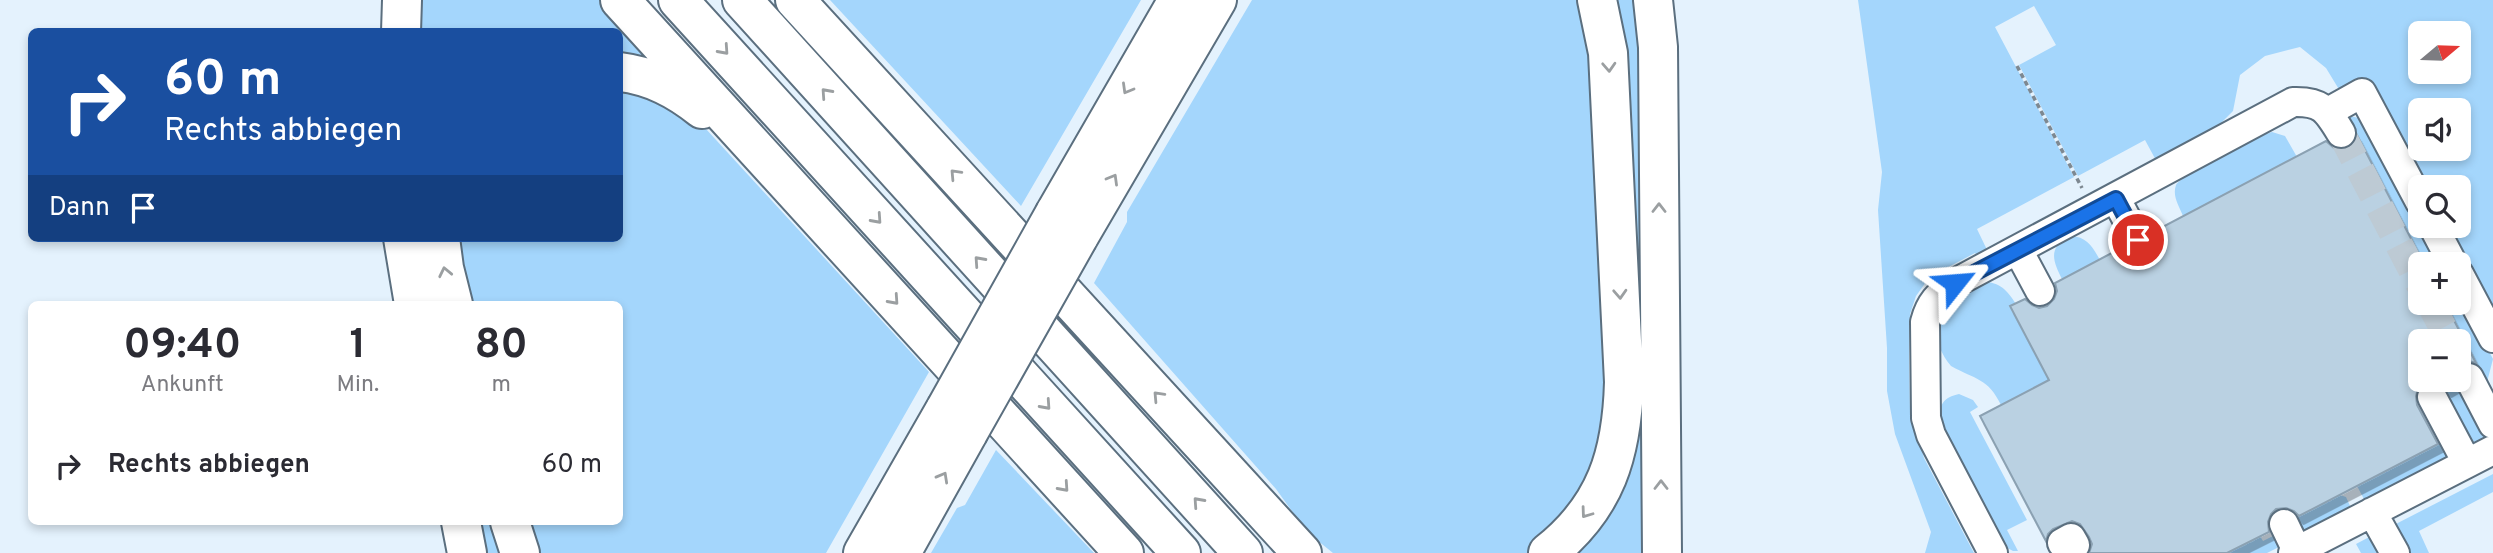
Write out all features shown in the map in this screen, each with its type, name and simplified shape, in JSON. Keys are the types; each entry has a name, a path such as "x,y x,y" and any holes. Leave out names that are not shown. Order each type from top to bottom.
{"highway":[{"path":"401,28 402,0"},
{"path":"620,0 1124,553"},
{"path":"678,0 1181,553"},
{"path":"742,0 1244,553"},
{"path":"795,0 1301,553"},
{"path":"863,553 908,530 957,421 1067,225 1178,0"},
{"path":"1170,83 1217,0"},
{"path":"1067,225 1230,0"},
{"path":"1548,553 1576,526 1604,485 1617,452 1622,424 1623,382 1608,53 1598,0"},
{"path":"1653,0 1658,47 1662,553"},
{"path":"623,72 640,75 670,86 766,159"},
{"path":"404,242 414,301"},
{"path":"441,242 452,301"},
{"path":"1249,495 1318,553"},
{"path":"842,553 867,509 908,530"},
{"path":"462,525 467,553"},
{"path":"511,525 520,553"}],"lane":[{"path":"1993,553 1931,436 1926,418 1925,322 1929,307 1937,296 1955,283 2293,102 2308,102 2335,122 2362,93 2408,179"},
{"path":"2105,204 2138,240"},
{"path":"2018,250 2040,291"},
{"path":"2471,297 2493,338"},
{"path":"2432,397 2467,463"},
{"path":"2284,524 2295,552 2493,450"},
{"path":"2372,512 2395,553"}],"path":[{"path":"2017,66 2105,204"}],"shaded area":[{"path":"417,0 606,0 677,76 623,60 623,28 415,28"},
{"path":"830,0 1141,0 1021,206"},
{"path":"1252,0 1585,0 1612,377 1591,486 1529,553 1333,553 1307,532 1276,489 1094,283 1127,222 1127,212"},
{"path":"1612,0 1636,0 1639,23 1646,553 1574,553 1603,517"},
{"path":"1858,0 2493,0 2493,319 2471,278 2471,252 2457,252 2449,238 2471,238 2471,175 2417,175 2409,161 2471,161 2471,98 2408,98 2408,159 2364,78 2340,91 2326,68 2300,47 2265,56 2240,75 2233,111 2218,126 2161,156 2164,162 2158,164 2145,140 2078,176 2019,65 2056,45 2034,6 1995,27 2074,177 1977,229 1989,254 1980,259 1975,253 1935,274 1916,296 1910,314 1910,408 1924,458 1974,553 1925,553 1931,532 1895,434 1887,391 1887,348 1878,210 1882,172"},
{"path":"623,85 684,110 706,129 929,372 826,553 535,553 526,525 623,525 623,301 466,301 457,242 623,242"},
{"path":"2345,115 2368,120 2408,197 2408,234"},
{"path":"2272,132 2285,136 2297,157 2183,216 2175,193 2176,185 2181,180 2221,156"},
{"path":"2071,236 2088,243 2100,260 2062,279 2054,260 2055,249"},
{"path":"2410,238 2427,238 2436,252 2418,252"},
{"path":"1983,282 1999,285 2013,299 2016,304 2010,307 2049,380 2001,405 1986,384 1951,366 1941,350 1938,337 1939,322 1945,305"},
{"path":"2451,315 2470,315 2493,359 2486,386 2471,356 2471,329 2458,329"},
{"path":"2465,392 2486,437 2466,447 2438,394"},
{"path":"1959,394 1973,400 1978,407 1970,412 2027,520 2007,530 2018,551 2002,545 1940,426 1939,414 1944,401"},
{"path":"2446,439 2453,455 2365,501 2357,486"},
{"path":"996,450 1094,553 931,553 957,508 965,505"},
{"path":"2493,474 2493,492 2419,531 2429,553 2404,553 2390,527"},
{"path":"2340,495 2346,497 2351,508 2308,531 2304,531 2294,519"},
{"path":"476,525 497,525 504,553 482,553"},
{"path":"2375,534 2385,553 2361,553 2356,544"},
{"path":"2260,536 2263,541 2273,536 2279,547 2267,553 2227,553"}],"building":[{"path":"2357,135 2408,233 2408,238 2411,238 2418,252 2408,252 2408,315 2451,315 2458,329 2408,329 2408,392 2417,392 2417,405 2438,444 2299,516 2286,508 2276,509 2268,522 2269,532 2227,553 2089,553 2092,544 2089,537 2080,524 2072,521 2053,529 2046,541 1980,416 2049,380 2010,306 2025,299 2039,308 2047,306 2057,291 2055,283 2123,247 2137,257 2145,255 2155,240 2153,232 2326,141 2334,148 2342,150 2355,141"}],"tunnel":[{"path":"2341,133 2408,262"},
{"path":"2436,315 2444,329"}],"route":[{"path":"1955,283 2116,199 2138,240"}]}
